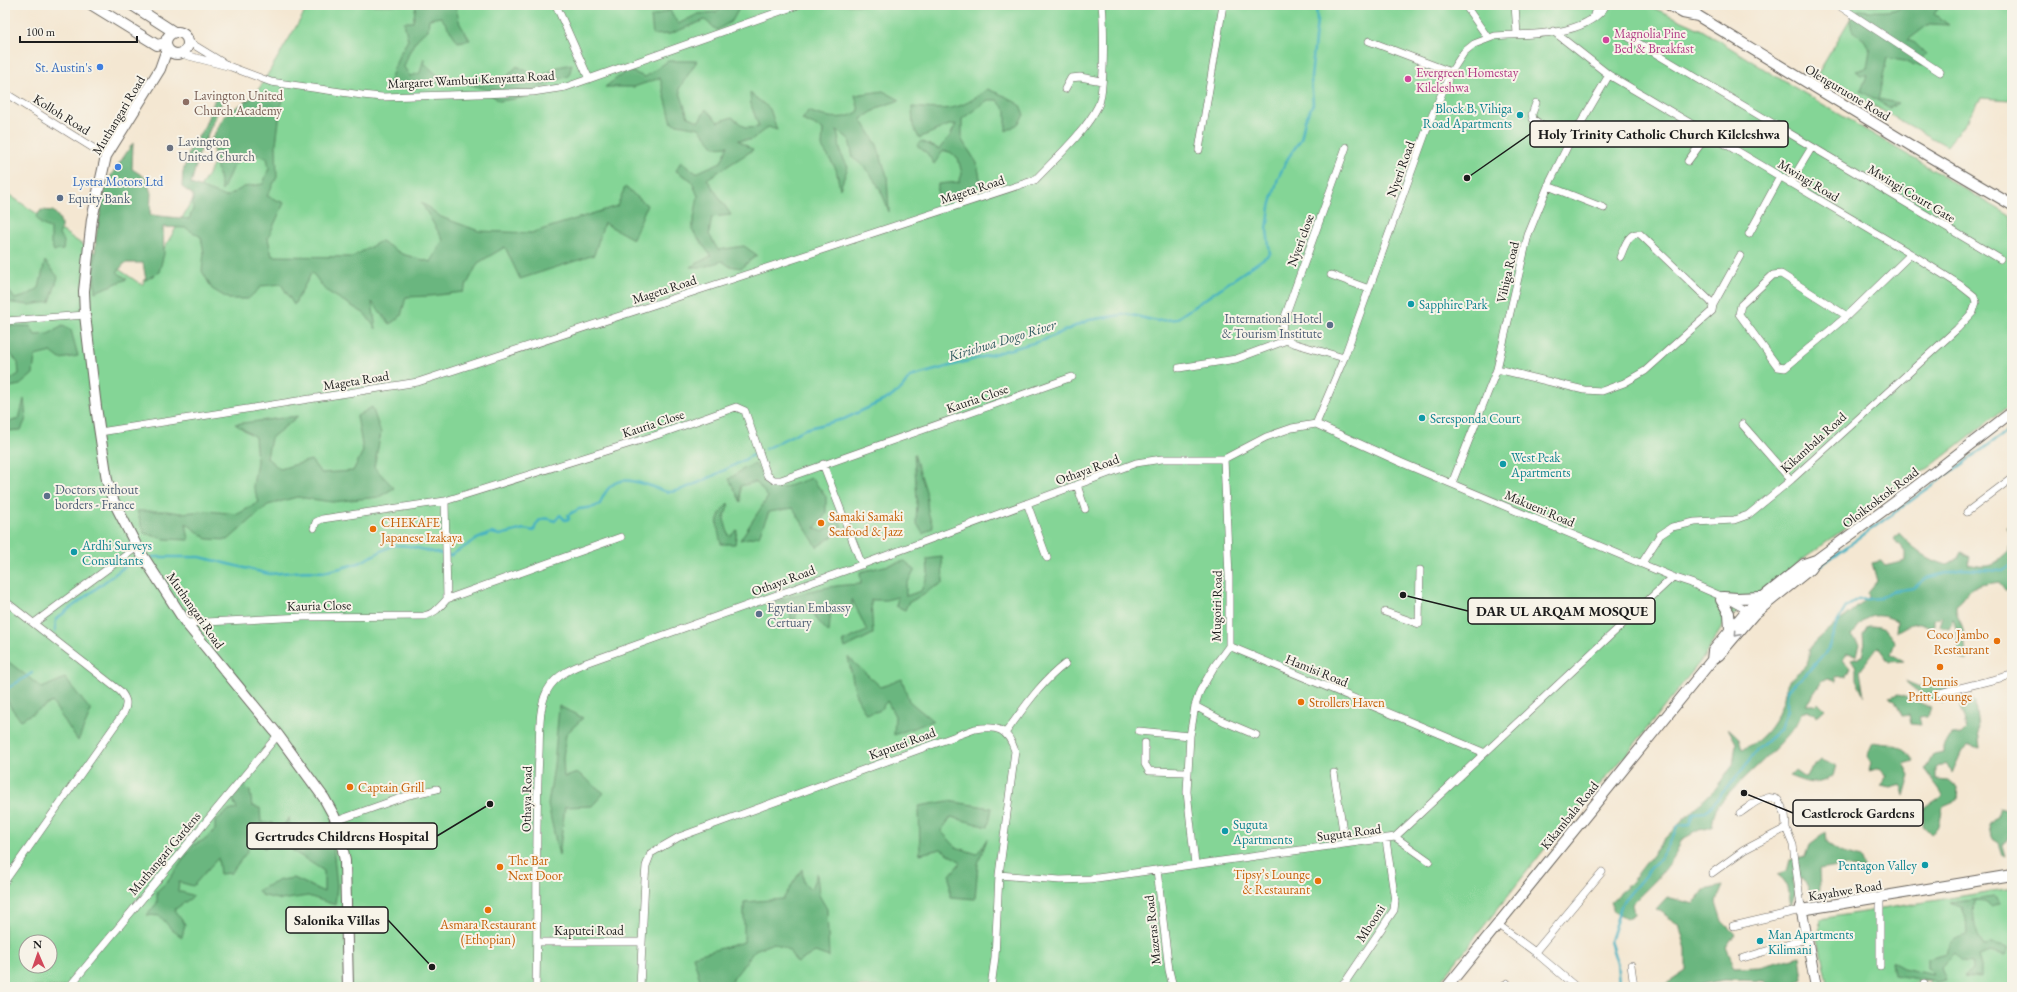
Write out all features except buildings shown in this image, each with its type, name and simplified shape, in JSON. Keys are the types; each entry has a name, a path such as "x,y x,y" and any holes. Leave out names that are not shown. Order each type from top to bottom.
{"street":[{"name":"Margaret Wambui Kenyatta Road","path":"92,5 157,45 231,67 272,82 382,97 533,92 566,87 798,5"},
{"path":"132,5 174,32 185,35 189,42 187,49 172,50 169,35 174,32"},
{"path":"556,5 589,78"},
{"name":"Mageta Road","path":"100,432 418,382 1035,180 1091,118 1101,98 1102,5"},
{"path":"1199,150 1223,5"},
{"path":"1465,5 1488,38"},
{"path":"1515,5 1517,34"},
{"path":"1593,18 1597,5"},
{"name":"Nyeri Road","path":"1316,424 1344,358 1429,123 1451,72 1464,52 1474,44 1488,38 1574,29 1593,18 1602,11 1606,5"},
{"name":"Olenguruone Road","path":"1669,5 1683,13 1698,16 2012,205"},
{"path":"1688,5 1698,16"},
{"path":"1838,5 1940,72"},
{"name":"Mwingi Road","path":"1553,31 1609,75 1911,254 1974,296"},
{"name":"Mwingi Court Gate","path":"1628,37 2000,259"},
{"path":"1369,41 1451,72"},
{"name":"Margaret Wambui Kenyatta Road","path":"189,42 231,67"},
{"name":"Muthangari Road","path":"172,50 106,156 92,219 84,291 85,315 100,432 110,491 137,547 186,623 278,735 324,798 336,821 345,861 348,987"},
{"name":"Vihiga Road","path":"1452,483 1497,369 1522,254 1548,186 1568,146 1609,75"},
{"path":"1065,88 1071,78 1076,77 1102,81"},
{"name":"Kolloh Road","path":"5,93 106,156"},
{"path":"1536,103 1532,114 1534,119 1568,146"},
{"path":"1688,161 1708,134"},
{"name":"Nyeri close","path":"1287,340 1282,332 1283,322 1346,147"},
{"path":"1790,182 1812,147"},
{"path":"1749,234 1780,177"},
{"path":"1548,186 1604,208"},
{"path":"1620,257 1631,235 1636,233 1640,234 1713,305"},
{"path":"1847,316 1778,274 1773,275 1746,300 1739,310 1739,314 1767,354 1778,368 1782,368 1796,360 1847,316 1911,254"},
{"path":"1497,369 1584,390 1602,391 1624,383 1645,372 1710,314 1713,305 1740,256"},
{"path":"1332,275 1369,289"},
{"name":"Kikambala Road","path":"1642,563 1660,535 1665,530 1683,524 1741,518 1748,515 1791,480 1965,321 1975,309 1976,302 1974,296"},
{"path":"5,321 85,315"},
{"path":"1179,368 1236,359 1287,340 1344,358"},
{"name":"Kauria Close","path":"314,528 316,522 322,518 445,501 657,435 736,407 745,411 767,475 770,478 782,480 823,464 1072,377"},
{"name":"Oloiktoktok Road","path":"1748,614 1761,597 1804,564 1816,560 1910,491 2012,412"},
{"name":"Othaya Road","path":"536,987 538,790 542,714 544,700 551,686 569,670 862,565 1147,460 1224,459 1266,437 1292,428 1316,424"},
{"name":"Makueni Road","path":"1316,424 1400,462 1642,563 1673,578 1686,582 1689,586 1722,598 1748,614"},
{"path":"1742,424 1791,480"},
{"name":"Mugoiri Road","path":"1195,864 1187,792 1190,736 1195,706 1210,674 1229,646 1230,577 1224,459"},
{"path":"823,464 862,565"},
{"path":"1967,512 2012,478"},
{"path":"1077,485 1084,509"},
{"path":"445,501 445,563 447,599"},
{"path":"1027,503 1047,558"},
{"name":"Kauria Close","path":"186,623 303,616 424,616 437,611 447,599 621,537"},
{"path":"34,623 137,547"},
{"path":"1712,660 1713,651 1730,629 1748,614 1810,570 1816,560"},
{"path":"1385,612 1419,624 1420,570"},
{"name":"Suguta Road","path":"999,874 1060,880 1090,879 1345,844 1386,840 1395,837 1410,825 1484,753 1673,578"},
{"path":"1730,629 1729,613 1722,598 1761,597"},
{"path":"5,601 120,691 126,698 127,703 123,714 5,881"},
{"path":"1712,660 1719,655 1748,614"},
{"name":"Hamisi Road","path":"1229,646 1484,753"},
{"name":"Kikambala Road","path":"1447,987 1712,660"},
{"path":"991,987 999,874 1015,758 1015,751 1012,741 1006,732 1034,693 1053,673 1065,664"},
{"path":"1940,693 2012,675"},
{"path":"1195,706 1223,721 1256,735"},
{"name":"Kaputei Road","path":"640,987 641,942 646,866 651,853 679,837 975,729 995,728 1006,732"},
{"path":"1139,731 1190,736"},
{"name":"Muthangari Gardens","path":"69,987 278,735"},
{"path":"1145,743 1145,764 1149,771 1188,772"},
{"path":"1334,773 1345,844"},
{"path":"336,821 396,799 437,789"},
{"path":"1740,813 1764,798 1770,797 1778,800 1785,813 1786,828 1793,845 1801,909 1816,987"},
{"path":"1712,873 1744,850 1786,828"},
{"path":"1395,837 1429,861"},
{"name":"Mbooni","path":"1339,987 1346,981 1394,910 1395,901 1386,840"},
{"name":"Mazeras Road","path":"1157,870 1169,970 1173,987"},
{"path":"1535,952 1602,872"},
{"name":"Kayahwe Road","path":"1801,909 1880,898 2012,875"},
{"path":"1880,898 1880,966"},
{"path":"1733,926 1801,909"},
{"path":"1497,924 1535,952 1576,987"},
{"path":"1743,958 1806,939"},
{"name":"Kaputei Road","path":"537,942 641,942"},
{"path":"1631,965 1634,987"}],"green space":[{"path":"309,5 1647,5 1702,30 1772,74 2012,217 2012,403 1930,467 1871,505 1855,521 1770,584 1724,624 1703,658 1626,755 1558,832 1436,987 5,987 5,192 142,285"},
{"path":"416,5 455,5 460,24 470,40 458,42 441,17 429,19 428,30 416,41 410,51 404,67 410,76 420,73 424,58 425,64 444,81 414,87 388,86 399,55 408,40 404,22 413,22"},
{"path":"724,5 741,5 732,21 717,30 705,20 670,34 653,35 651,17 670,10 678,24 698,14 716,12"},
{"path":"1839,5 2012,5 2012,100 1981,98 1966,122 1947,146 1817,75 1853,14"},
{"path":"1905,5 1924,5 1938,9 1934,14 1949,25 1929,24 1908,40 1915,43 1926,54 1922,58 1922,66 1916,64 1914,66 1904,61 1887,58 1878,99 1898,103 1890,108 1861,91 1867,75 1861,75 1856,71 1867,68 1870,50 1863,38 1852,30 1850,19 1854,14 1858,14 1858,10 1888,11"},
{"path":"668,61 697,61 679,89 688,117 699,121 706,109 718,122 732,117 746,128 759,127 751,105 750,93 770,109 777,130 768,127 751,140 738,140 753,150 707,179 731,215 712,217 709,234 718,250 744,246 757,255 741,268 729,266 722,261 703,267 690,267 711,256 692,230 698,196 691,180 676,171 681,161 696,173 721,162 728,146 715,147 699,128 672,123 660,78 634,87 605,87 628,70 645,77"},
{"path":"572,64 569,76 553,81 521,98 499,101 483,88 468,84 472,80 506,77 517,66 538,77 558,67"},
{"path":"987,89 1005,96 1020,105 1024,115 1018,124 1006,131 1006,111 997,100 988,100 962,119 962,140 977,163 981,183 963,197 937,202 938,184 959,182 962,174 958,158 950,152 943,151 934,164 927,153 917,146 921,141 939,149 950,136 956,124 949,125 919,138 913,126 912,107 935,109 952,108 968,102"},
{"path":"883,91 900,100 880,107 861,119 877,145 887,176 889,212 876,182 866,169 853,158 849,139 837,130 841,154 848,167 840,189 836,169 822,147 823,129 802,120 808,111 827,117 840,117 853,114 859,111 855,95"},
{"path":"217,93 222,102 199,154 191,184 226,197 244,187 263,184 269,168 267,158 248,152 233,166 222,191 211,140 225,115 254,96 282,97 276,144 277,177 267,196 284,203 268,238 272,256 352,257 381,241 402,254 431,262 443,240 421,202 441,217 479,231 531,233 617,206 625,187 647,205 633,239 604,223 594,255 520,279 505,247 478,263 463,292 406,297 401,316 390,324 372,302 376,329 365,314 325,290 312,272 294,305 281,284 262,286 248,299 229,299 212,289 202,271 204,253 201,237 186,228 163,227 164,254 159,272 146,280 143,263 125,263 117,272 127,279 95,292 94,271 96,236 106,183 133,143 132,169 146,178 151,193 150,215 189,219 193,209 193,195 182,187 183,172 189,151 204,128"},
{"path":"41,210 53,211 58,216 61,225 59,235 64,241 63,250 54,251 51,244 51,229 41,224 36,217"},
{"path":"45,261 58,277 50,302 29,305 5,302 5,291 7,288 15,299 26,296 39,288"},
{"path":"5,326 30,326 35,335 48,334 63,326 71,330 78,356 60,359 51,352 35,356 33,374 20,385 5,388 6,382 19,374 18,363 5,346"},
{"path":"24,399 26,419 21,430 5,431 5,423 19,419"},
{"path":"372,407 381,433 374,467 394,488 379,497 332,502 297,497 268,505 228,540 207,539 186,523 189,540 164,539 144,533 137,511 166,511 181,513 207,511 238,514 259,502 253,486 257,461 255,437 235,424 298,416 271,438 267,458 280,469 311,460 321,473 353,471 363,451 357,416"},
{"path":"914,454 926,491 928,512 933,527 923,534 916,522 917,500"},
{"path":"755,464 769,485 782,488 812,478 826,497 826,514 815,528 823,532 832,524 834,511 842,526 833,536 817,547 793,508 769,512 759,536 740,540 768,497 756,482 740,486 741,502 729,479 745,468"},
{"path":"729,503 724,519 729,537 737,530 735,544 721,544 718,532 718,518 720,513"},
{"path":"2012,525 2012,590 2006,591 1999,582 1980,585 1970,590 1956,605 1957,615 1963,629 1967,661 1959,658 1957,632 1953,619 1949,628 1939,626 1942,616 1934,619 1934,626 1929,628 1921,623 1917,623 1909,625 1896,632 1897,621 1883,616 1866,619 1861,623 1852,636 1859,644 1856,655 1847,653 1843,660 1850,668 1846,676 1835,677 1837,682 1829,679 1823,680 1806,705 1815,705 1818,702 1825,709 1816,717 1814,713 1808,711 1801,713 1797,722 1778,746 1718,806 1712,827 1699,830 1681,840 1673,858 1661,875 1632,904 1634,914 1626,919 1614,912 1610,902 1627,887 1626,885 1632,881 1666,837 1716,788 1733,765 1736,743 1728,728 1739,738 1742,749 1749,746 1761,737 1776,718 1783,702 1788,683 1806,666 1808,662 1809,649 1823,635 1869,597 1868,592 1877,581 1872,563 1881,561 1885,566 1905,561 1905,552 1894,539 1899,533 1921,553 1940,563 1947,565 1959,558 1962,552 1970,557 1968,564 1986,566 1995,563 2009,551 2010,536 2006,527"},
{"path":"942,557 943,583 908,603 905,610 896,606 898,597 886,600 871,600 873,634 845,648 843,641 867,631 852,599 852,609 831,606 829,633 818,621 811,609 797,613 793,628 790,611 785,602 769,604 815,590 861,584 860,572 905,561 915,570 906,585 906,596 921,591 928,574 927,559"},
{"path":"1868,626 1882,628 1888,632 1895,642 1891,654 1904,661 1889,662 1878,647 1860,671 1864,697 1856,679 1856,667 1851,659 1862,656 1864,647 1863,634"},
{"path":"848,657 881,687 902,679 909,701 933,721 894,735 895,716 887,701 879,711 866,714 856,696"},
{"path":"5,659 42,688 65,678 91,711 78,741 52,702 21,720 10,705 5,692"},
{"path":"1905,681 1920,687 1945,684 1950,696 1944,703 1938,702 1923,695"},
{"path":"1898,694 1907,696 1931,707 1927,716 1919,717 1921,725 1911,724 1909,715 1902,716 1895,701 1890,697"},
{"path":"1971,696 1975,703 1980,748 1969,745 1962,751 1952,773 1945,763 1936,768 1936,779 1949,780 1958,788 1957,800 1943,806 1939,827 1931,834 1923,826 1924,809 1942,797 1940,790 1925,770 1933,755 1944,753 1944,744 1952,735 1961,734 1966,729 1964,717 1960,708 1962,699"},
{"path":"559,706 583,718 566,734 563,758 564,777 578,773 604,793 592,806 565,807 559,856 548,805 554,766"},
{"path":"1873,742 1892,744 1900,747 1914,761 1904,764 1910,775 1904,796 1901,785 1890,788 1880,786 1887,776 1880,768 1869,771 1871,763 1867,756"},
{"path":"1821,760 1836,765 1833,776 1821,782 1811,783 1789,776 1795,770 1806,778 1811,769"},
{"path":"244,785 250,791 252,806 260,808 261,822 273,823 270,835 262,840 276,838 289,817 291,835 296,846 316,836 333,846 337,886 335,905 308,896 281,900 261,895 258,890 280,880 294,878 324,892 324,871 293,851 287,839 265,848 250,840 247,852 231,873 220,874 218,858 193,886 179,882 178,891 194,896 174,910 185,924 182,937 172,930 160,916 147,915 157,903 157,891 169,880 193,845 206,839 215,830 215,821 228,811 237,809 232,798"},
{"path":"948,801 992,808 988,827 951,817 941,831 956,847 977,854 987,839 978,864 975,899 950,897 950,875 961,862 941,849 920,854 919,806"},
{"path":"2000,807 2009,810 2011,831 2003,845 2006,856 2003,855 1999,843 1991,838 1989,825 1997,816"},
{"path":"1826,832 1827,843 1840,852 1860,858 1865,870 1845,866 1819,870 1820,890 1813,899 1803,878 1792,879 1795,894 1791,908 1788,887 1778,874 1787,871 1790,860 1806,856 1810,844"},
{"path":"802,869 804,883 811,889 817,873 819,895 827,909 829,957 815,952 797,963 788,949 774,943 755,950 727,987 702,987 693,956 744,942 744,902 783,899"},
{"path":"1723,886 1716,902 1722,921 1735,934 1726,947 1735,968 1759,967 1800,956 1803,979 1791,987 1770,987 1765,981 1724,980 1687,987 1662,987 1686,971 1686,949 1679,924 1656,909 1667,897 1694,904 1704,890"},
{"path":"2012,888 2012,987 1931,987 1930,981 1894,987 1828,987 1818,939 1820,919"},
{"path":"1995,897 1999,904 1992,908 1985,902 1974,901 1973,907 1976,930 1983,945 1992,944 2009,948 2005,956 1990,952 1978,956 1981,966 1981,978 1963,976 1972,970 1973,963 1962,962 1954,953 1941,967 1946,980 1937,982 1894,975 1892,962 1903,968 1934,975 1928,968 1928,958 1947,953 1954,940 1967,935 1966,919 1962,907 1950,903"}],"waterway":[{"name":"Kirichwa Dogo River","path":"765,449 805,429 844,419 891,397 902,388 910,377 1044,340 1089,320 1127,314 1157,321 1176,319 1270,254 1267,230 1270,207 1278,178 1288,158 1301,139 1305,120 1313,104 1311,78 1317,20 1316,5"},
{"path":"1813,571 2012,428"},
{"name":"Kirichwa Dogo River","path":"152,557 200,557 269,574 306,571 324,572 359,563 393,545 408,546 450,556 477,539 491,533 500,535 524,529 534,531 537,523 542,519 555,521 560,515 565,520 569,519 568,515 579,509 594,507 600,504 604,494 609,487 615,483 621,481 636,482 665,492 677,491 711,477 753,455"},
{"name":"Kirichwa Dogo River","path":"55,632 56,619 136,558"},
{"path":"1615,987 1619,983 1617,963 1610,941 1622,903 1666,850 1678,826 1689,825 1693,813 1706,812 1758,749 1780,729 1787,710 1787,690 1806,674 1828,649 1837,623 1846,607 1858,600 1880,598 1892,591 1914,588 1926,578 1963,569 2001,571 2012,565"},
{"name":"Kirichwa Dogo River","path":"5,690 32,673"}],"place":[{"name":"Magnolia Pine Bed & Breakfast","path":"1606,40"},
{"name":"St. Austin's","path":"100,67"},
{"name":"Evergreen Homestay Kileleshwa","path":"1408,79"},
{"name":"Lavington United Church Academy","path":"186,102"},
{"name":"Block B, Vihiga Road Apartments","path":"1520,115"},
{"name":"Lavington United Church","path":"170,148"},
{"name":"Lystra Motors Ltd","path":"118,167"},
{"name":"Holy Trinity Catholic Church Kileleshwa","path":"1467,178"},
{"name":"Equity Bank","path":"60,198"},
{"name":"Sapphire Park","path":"1411,304"},
{"name":"International Hotel & Tourism Institute","path":"1330,325"},
{"name":"Seresponda Court","path":"1422,418"},
{"name":"West Peak Apartments","path":"1503,464"},
{"name":"Doctors without borders - France","path":"47,496"},
{"name":"Samaki Samaki Seafood & Jazz","path":"821,523"},
{"name":"CHEKAFE Japanese Izakaya","path":"373,529"},
{"name":"Ardhi Surveys Consultants","path":"74,552"},
{"name":"DAR UL ARQAM MOSQUE","path":"1403,595"},
{"name":"Egytian Embassy Certuary","path":"759,614"},
{"name":"Coco Jambo Restaurant","path":"1997,641"},
{"name":"Dennis Pritt Lounge","path":"1940,667"},
{"name":"Strollers Haven","path":"1301,702"},
{"name":"Captain Grill","path":"350,787"},
{"name":"Castlerock Gardens","path":"1744,793"},
{"name":"Gertrudes Childrens Hospital","path":"490,804"},
{"name":"Suguta Apartments","path":"1225,831"},
{"name":"Pentagon Valley","path":"1925,865"},
{"name":"The Bar Next Door","path":"500,867"},
{"name":"Tipsy’s Lounge & Restaurant","path":"1318,881"},
{"name":"Asmara Restaurant (Ethopian)","path":"488,910"},
{"name":"Man Apartments Kilimani","path":"1760,941"},
{"name":"Salonika Villas","path":"432,967"}]}
